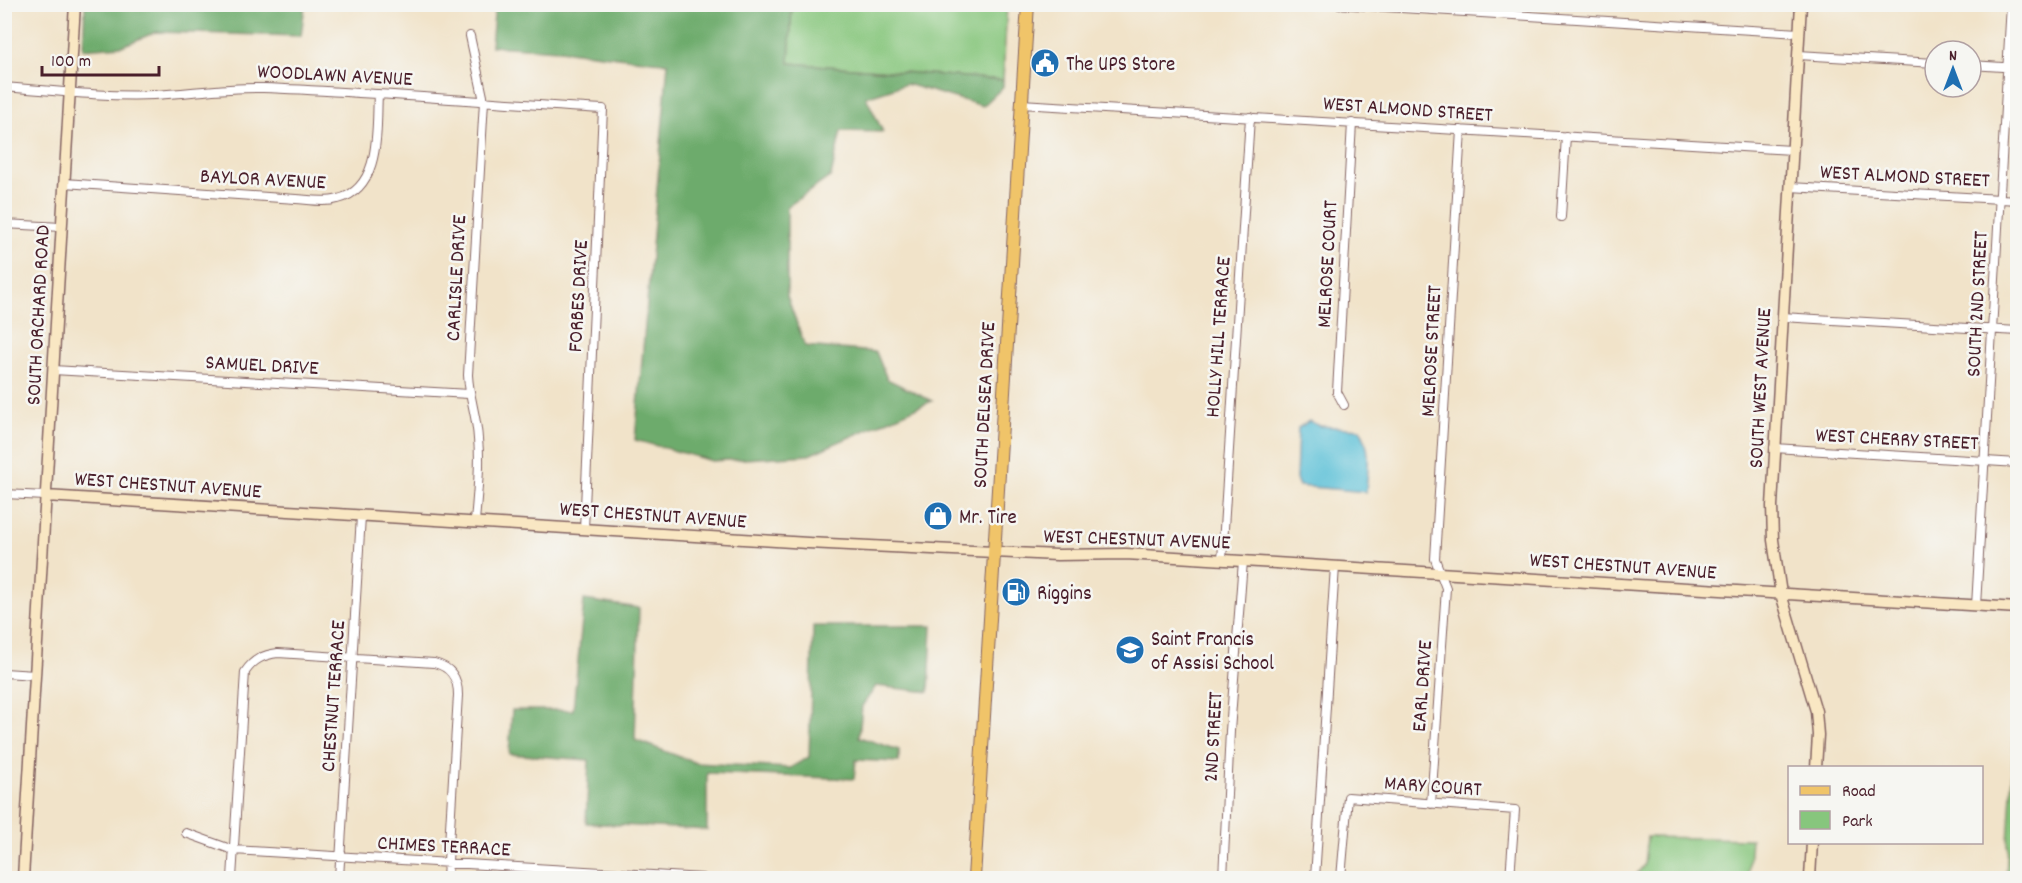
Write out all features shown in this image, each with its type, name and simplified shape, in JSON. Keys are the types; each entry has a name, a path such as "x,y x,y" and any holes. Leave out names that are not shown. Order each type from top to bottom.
{"main road":[{"name":"SOUTH DELSEA DRIVE","path":"974,879 1028,4"}],"street":[{"name":"SOUTH ORCHARD ROAD","path":"23,879 75,4"},
{"path":"1337,4 1799,33"},
{"name":"SOUTH WEST AVENUE","path":"1801,4 1774,448 1773,540 1780,594 1816,711 1818,735 1816,766"},
{"name":"SOUTH 2ND STREET","path":"1976,606 2011,4"},
{"name":"CARLISLE DRIVE","path":"470,36 484,101 469,345 469,394 479,449 475,522"},
{"path":"1798,55 1923,62"},
{"path":"1983,67 2018,68"},
{"name":"WOODLAWN AVENUE","path":"4,87 117,96 243,88 378,94 560,107"},
{"name":"BAYLOR AVENUE","path":"64,183 329,201 339,199 357,188 367,177 371,168 378,94"},
{"name":"WEST ALMOND STREET","path":"1022,104 1792,150"},
{"name":"FORBES DRIVE","path":"560,107 603,109 584,529"},
{"name":"HOLLY HILL TERRACE","path":"1222,560 1250,117"},
{"name":"MELROSE COURT","path":"1344,405 1337,392 1352,123"},
{"name":"MELROSE STREET","path":"1440,573 1435,559 1461,130"},
{"path":"1561,217 1566,136"},
{"name":"WEST ALMOND STREET","path":"1790,187 2018,200"},
{"path":"4,224 62,227"},
{"path":"1782,317 2018,332"},
{"name":"SAMUEL DRIVE","path":"53,370 469,394"},
{"name":"WEST CHERRY STREET","path":"1774,448 2018,463"},
{"name":"WEST CHESTNUT AVENUE","path":"4,494 994,552 1057,555 1126,554 2018,608"},
{"name":"CHESTNUT TERRACE","path":"339,879 361,516"},
{"name":"2ND STREET","path":"1222,879 1243,561"},
{"path":"1315,879 1335,566"},
{"name":"EARL DRIVE","path":"1431,804 1446,588 1440,573"},
{"path":"232,879 245,672 253,661 278,653 434,663 450,670 457,679 447,879"},
{"path":"4,673 35,675"},
{"name":"MARY COURT","path":"1341,879 1348,797 1515,810 1510,879"},
{"name":"CHIMES TERRACE","path":"186,833 233,850 704,879"},
{"path":"1810,879 1812,844"}],"green space":[{"path":"85,4 305,5 301,36 156,32 122,46 83,49"},
{"path":"495,5 792,5 789,63 1003,80 1003,87 983,106 906,84 866,97 883,132 841,131 831,176 787,207 787,296 805,346 876,352 887,379 932,401 809,455 712,461 635,440 668,63 559,50 491,46"},
{"path":"792,5 1007,5 1003,80 789,63"},
{"path":"584,600 639,608 635,740 696,763 790,768 809,757 813,626 932,626 929,692 876,686 862,706 859,737 899,750 899,762 856,760 854,779 707,773 707,830 586,823 589,760 509,754 512,710 573,710"},
{"path":"2017,691 2017,878 2006,878"},
{"path":"1647,837 1751,839 1748,878 1634,878 1644,865"}],"water":[{"path":"1309,421 1320,426 1360,429 1368,452 1366,492 1299,486 1296,479 1298,428"}],"place":[{"name":"The UPS Store","path":"1045,63"},
{"name":"Mr. Tire","path":"938,516"},
{"name":"Riggins","path":"1016,592"},
{"name":"Saint Francis of Assisi School","path":"1130,650"}]}
